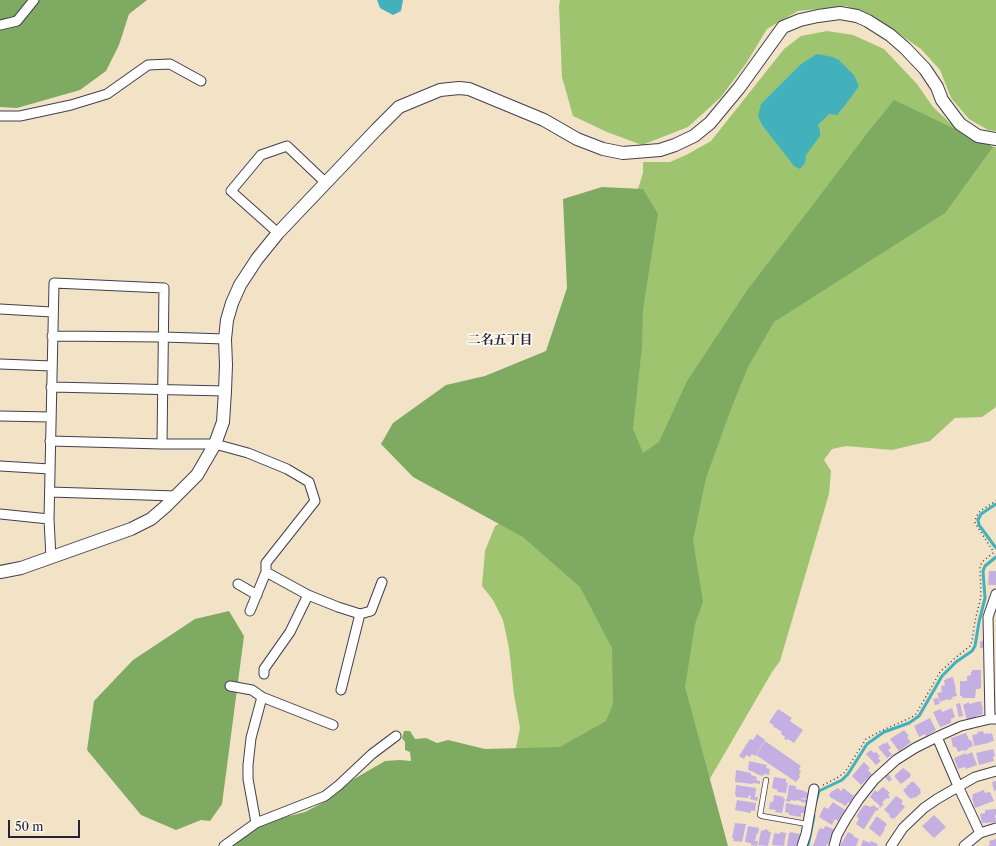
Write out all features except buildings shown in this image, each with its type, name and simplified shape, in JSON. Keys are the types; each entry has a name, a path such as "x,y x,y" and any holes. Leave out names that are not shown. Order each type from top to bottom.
{"street":[{"path":"0,25 16,21 34,0"},
{"path":"0,572 21,568 130,529 150,519 165,507 197,475 215,444 223,422 226,391 225,339 227,320 232,303 240,285 257,258 278,233 399,107 440,90 459,88 469,89 544,120 577,139 604,149 623,153 660,150 694,136 710,123 739,88 783,27 800,20 840,13 857,16 890,35 925,69 937,87 942,100 960,124 978,136 996,139"},
{"path":"0,116 20,116 70,105 107,94 148,65 170,64 201,81"},
{"path":"278,233 231,191 261,155 287,146 326,183"},
{"path":"51,558 49,519 52,312 54,283 164,288 162,444"},
{"path":"0,308 52,312"},
{"path":"52,336 225,339"},
{"path":"0,364 52,366"},
{"path":"51,387 226,391"},
{"path":"0,416 51,417"},
{"path":"50,441 215,444 248,453 287,469 309,482 315,501 266,563 266,572 250,611"},
{"path":"0,466 50,469"},
{"path":"50,492 176,496"},
{"path":"0,514 49,519"},
{"path":"266,572 308,595 360,614 371,611 382,582"},
{"path":"238,584 257,595"},
{"path":"834,846 837,835 846,818 859,799 874,780 896,760 915,748 961,726 993,719 988,617 996,594"},
{"path":"264,674 264,669 290,632 308,595"},
{"path":"341,690 360,614"},
{"path":"230,686 252,690 262,697 333,725"},
{"path":"256,823 248,779 248,765 251,738 262,697"},
{"path":"224,846 256,823 325,796 347,779 372,754 396,736"},
{"path":"937,737 980,833"},
{"path":"891,846 903,828 936,799 975,776 996,771"},
{"path":"802,846 814,789"},
{"path":"964,846 980,833 996,828"}],"lane":[{"path":"766,780 760,815 807,824"}],"path":[{"path":"814,789 837,778 845,772 866,739 881,730 916,714 940,672 970,646 981,597 980,567 982,562 994,551 976,523 976,517 980,511 996,501"}],"green space":[{"path":"0,0 147,0 129,14 119,45 106,71 80,90 17,108 0,107"},
{"path":"560,0 996,0 996,131 988,130 969,119 951,98 940,70 921,49 875,17 846,6 798,11 767,29 747,62 721,97 688,127 642,145 607,132 573,116 562,77"},
{"path":"827,31 853,35 884,49 917,84 933,107 950,123 993,147 996,147 996,407 982,417 955,418 930,441 892,450 846,446 832,449 824,460 831,471 829,494 780,661 772,672 690,813 510,776 520,728 514,695 509,648 503,620 493,600 482,586 485,551 495,526 515,515 634,202 643,173 643,162 670,162 711,141 784,49 801,36"},
{"path":"894,100 993,147 945,213 774,322 748,367 731,409 706,478 693,540 703,602 695,624 685,687 728,846 233,846 232,845 258,826 305,812 330,799 354,779 385,761 411,761 410,752 405,750 405,742 402,738 404,731 410,731 415,739 426,738 437,743 448,740 485,749 560,747 606,721 613,704 612,648 580,587 523,537 413,477 381,444 393,423 446,385 485,376 546,351 567,288 563,199 602,187 643,189 658,214 643,309 642,346 633,429 643,453 659,442 687,381 748,289"},
{"path":"229,611 244,636 222,804 210,821 201,820 176,830 141,815 87,750 94,701 133,660 195,619"}],"water":[{"path":"377,0 403,0 401,11 393,15 380,8"},
{"path":"817,54 833,57 839,60 854,75 859,86 837,115 829,114 818,125 820,136 806,155 805,163 800,169 794,166 762,125 758,116 761,104 801,64"}],"waterway":[{"path":"996,504 981,514 978,520 979,525 996,548"},
{"path":"816,801 819,791 842,780 848,774 867,744 884,732 909,723 919,716 942,676 956,662 972,651 975,646 985,598 983,571 985,566 996,557"},
{"path":"808,846 814,816"}],"district":[{"name":"二名五丁目","path":"500,340"}]}
